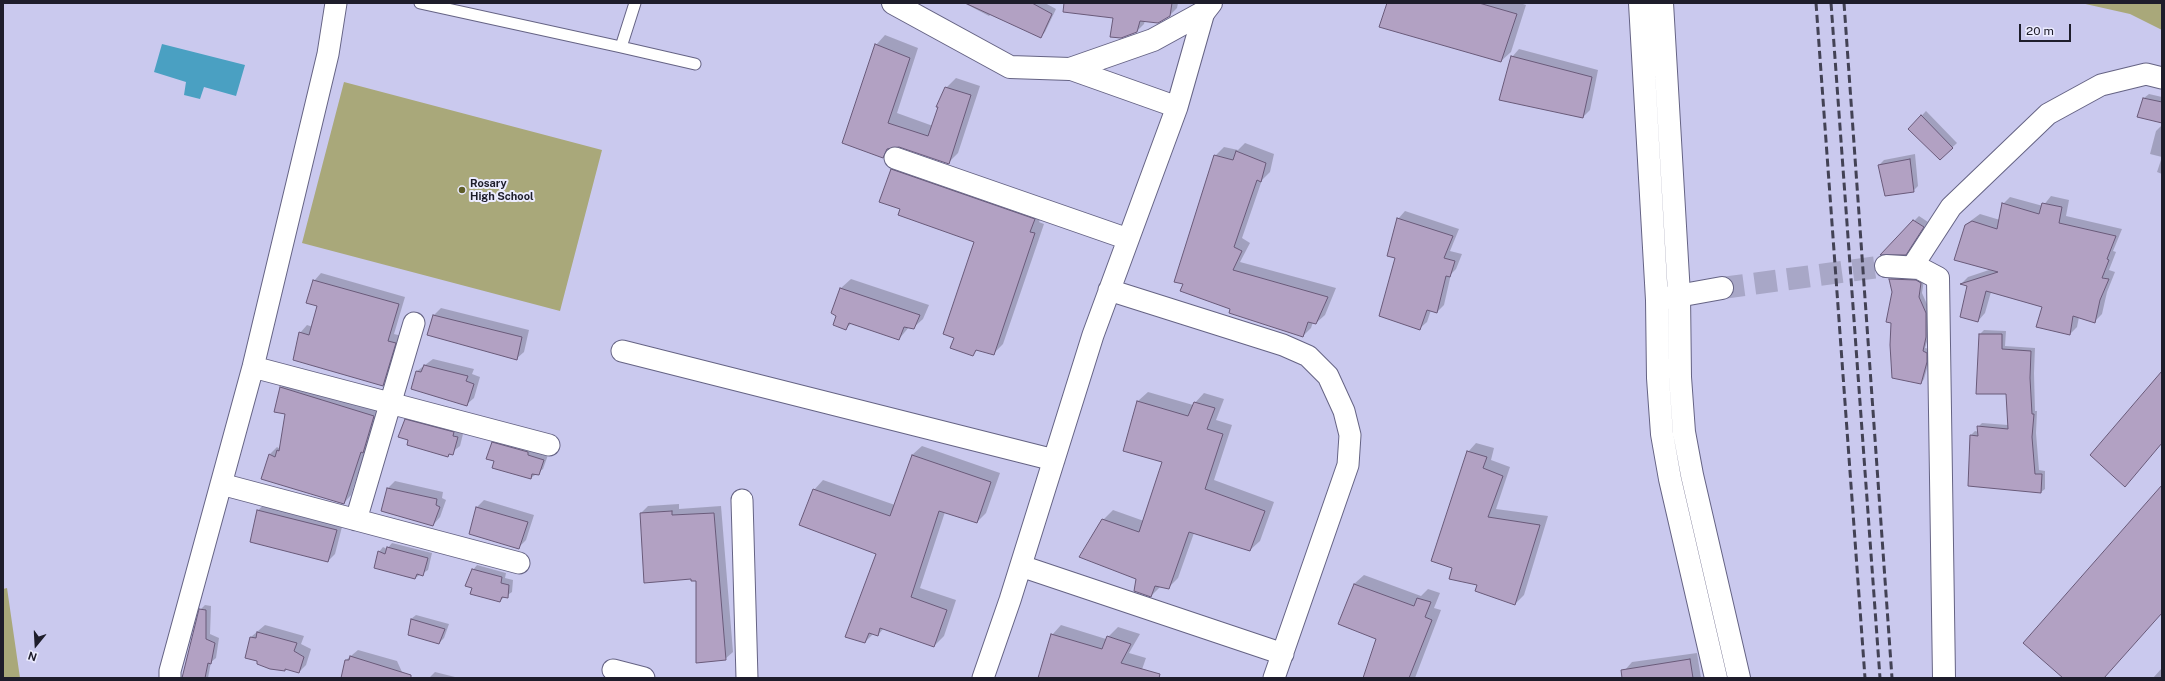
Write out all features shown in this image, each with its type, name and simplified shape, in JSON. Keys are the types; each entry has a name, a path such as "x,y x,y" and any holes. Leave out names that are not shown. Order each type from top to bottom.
{"main road":[{"path":"893,3 1010,67 1070,69 1152,40 1208,8"},
{"path":"1640,3 1657,300 1658,378 1662,434 1670,479 1716,678"},
{"path":"1662,3 1679,295 1680,377 1684,432 1692,475 1739,678"},
{"path":"1886,266 1919,268 1938,278 1944,678"},
{"path":"1657,300 1722,288"}],"street":[{"path":"170,678 170,671 252,367 328,54 336,3"},
{"path":"982,678 1021,566 1093,334 1177,106 1208,8"},
{"path":"1070,69 1177,106"},
{"path":"1912,268 1951,206 2048,114 2101,85 2146,74 2162,78"},
{"path":"895,158 1128,239"},
{"path":"1109,290 1283,345 1308,356 1328,376 1344,411 1350,435 1348,465 1274,678"},
{"path":"356,520 414,323"},
{"path":"622,351 1054,460"},
{"path":"252,367 549,445"},
{"path":"221,484 519,563"},
{"path":"742,500 746,678"},
{"path":"1021,566 1283,654"},
{"path":"612,670 644,678"}],"lane":[{"path":"420,3 695,64"},
{"path":"621,47 635,3"}],"shaded area":[{"path":"2081,3 2162,3 2162,30 2130,14"},
{"path":"344,82 602,150 560,311 302,243"},
{"path":"7,588 20,678 3,678 3,589"}],"water":[{"path":"162,44 245,65 236,96 204,87 200,99 184,95 186,82 154,72"}],"building":[{"path":"965,3 1032,3 1052,14 1041,38"},
{"path":"1064,3 1172,3 1170,16 1158,23 1140,21 1137,32 1121,38 1110,37 1113,18 1063,12"},
{"path":"1387,3 1479,3 1517,14 1501,62 1379,27"},
{"path":"875,44 910,58 888,123 928,136 938,107 936,107 945,87 971,95 949,164 899,147 887,149 883,158 842,143"},
{"path":"1511,56 1592,77 1583,118 1499,100"},
{"path":"2143,98 2162,102 2162,123 2137,117"},
{"path":"1921,115 1953,148 1940,160 1908,129"},
{"path":"1236,151 1266,163 1261,182 1257,180 1234,247 1242,251 1233,270 1328,297 1316,324 1308,322 1303,337 1229,313 1230,309 1180,291 1183,284 1174,282 1214,155 1233,160"},
{"path":"1910,159 1914,192 1885,196 1878,165"},
{"path":"891,169 1035,219 1030,232 1035,233 994,355 976,350 973,356 950,348 954,338 943,334 974,242 898,215 900,209 879,202"},
{"path":"2002,203 2039,214 2042,203 2062,207 2059,223 2116,236 2107,259 2109,260 2102,278 2109,279 2100,300 2095,323 2073,316 2070,335 2036,327 2042,307 1986,291 1978,322 1960,317 1967,286 1960,284 1998,272 1954,260 1965,225 1972,221 1997,229"},
{"path":"1397,218 1453,236 1444,258 1455,261 1450,277 1446,276 1437,313 1427,310 1420,330 1379,316 1395,258 1387,256"},
{"path":"1913,220 1924,227 1906,255 1880,255"},
{"path":"1889,279 1916,280 1921,283 1919,297 1926,313 1926,337 1923,351 1927,353 1927,362 1921,384 1892,378 1890,345 1891,323 1886,322 1892,292"},
{"path":"313,280 399,304 388,341 396,343 383,386 293,360 299,332 309,335 317,306 306,303"},
{"path":"840,288 920,315 914,329 904,327 899,340 849,323 846,330 833,325 836,316 831,313"},
{"path":"433,315 522,337 517,360 427,335"},
{"path":"1979,334 2002,334 2002,349 2031,351 2030,378 2032,414 2034,414 2032,437 2035,474 2042,474 2041,493 1968,486 1970,435 1978,436 1977,426 2008,429 2006,394 1976,394"},
{"path":"424,365 468,376 466,381 474,384 467,406 411,389 416,371 421,372"},
{"path":"2162,371 2162,443 2125,487 2090,455"},
{"path":"280,387 374,416 363,453 361,452 344,504 261,479 269,454 275,457 277,450 279,451 285,414 274,412"},
{"path":"1137,401 1188,416 1194,402 1215,408 1207,429 1223,434 1205,489 1265,511 1250,551 1189,532 1169,589 1155,586 1151,597 1134,591 1136,579 1079,557 1102,519 1139,532 1162,462 1123,451"},
{"path":"405,419 454,432 453,436 458,437 453,455 449,454 448,457 407,445 408,440 398,437"},
{"path":"492,442 528,452 528,455 544,460 539,475 532,474 531,479 492,468 494,461 486,459"},
{"path":"1467,451 1487,457 1483,468 1503,476 1488,517 1540,525 1515,605 1475,591 1477,585 1449,579 1452,568 1431,561"},
{"path":"912,455 991,482 977,523 939,511 911,597 947,610 934,647 880,628 878,636 869,633 865,643 845,637 876,554 799,525 813,489 890,516"},
{"path":"2162,485 2162,613 2104,678 2063,678 2023,643"},
{"path":"387,488 437,499 436,505 440,507 433,526 381,511"},
{"path":"476,507 528,522 519,549 469,534"},
{"path":"257,510 337,530 328,562 250,542"},
{"path":"672,511 672,515 714,513 726,660 696,663 696,581 691,581 691,579 644,583 640,513"},
{"path":"387,547 428,558 423,576 417,574 415,579 374,568 378,551 385,554"},
{"path":"472,569 502,577 501,583 509,585 508,598 502,597 500,602 470,594 472,588 465,586"},
{"path":"1354,584 1414,606 1417,598 1431,602 1425,617 1432,620 1409,678 1363,678 1376,639 1338,624"},
{"path":"199,609 206,610 206,639 215,643 211,664 208,663 205,678 182,678"},
{"path":"411,619 445,629 439,644 408,635"},
{"path":"257,632 297,643 294,651 304,657 299,673 285,669 285,671 270,669 257,664 257,661 245,658 250,637 256,638"},
{"path":"1051,634 1102,649 1107,636 1131,644 1121,663 1160,674 1159,678 1038,678"},
{"path":"350,656 411,675 411,678 341,678 345,660 349,660"},
{"path":"1690,659 1693,678 1622,678 1621,670"}],"tunnel":[{"path":"1722,288 1886,266"}],"railway":[{"path":"1816,3 1865,678"},
{"path":"1831,3 1880,678"},
{"path":"1844,3 1892,678"}],"place":[{"name":"Rosary High School","path":"462,190"}]}
